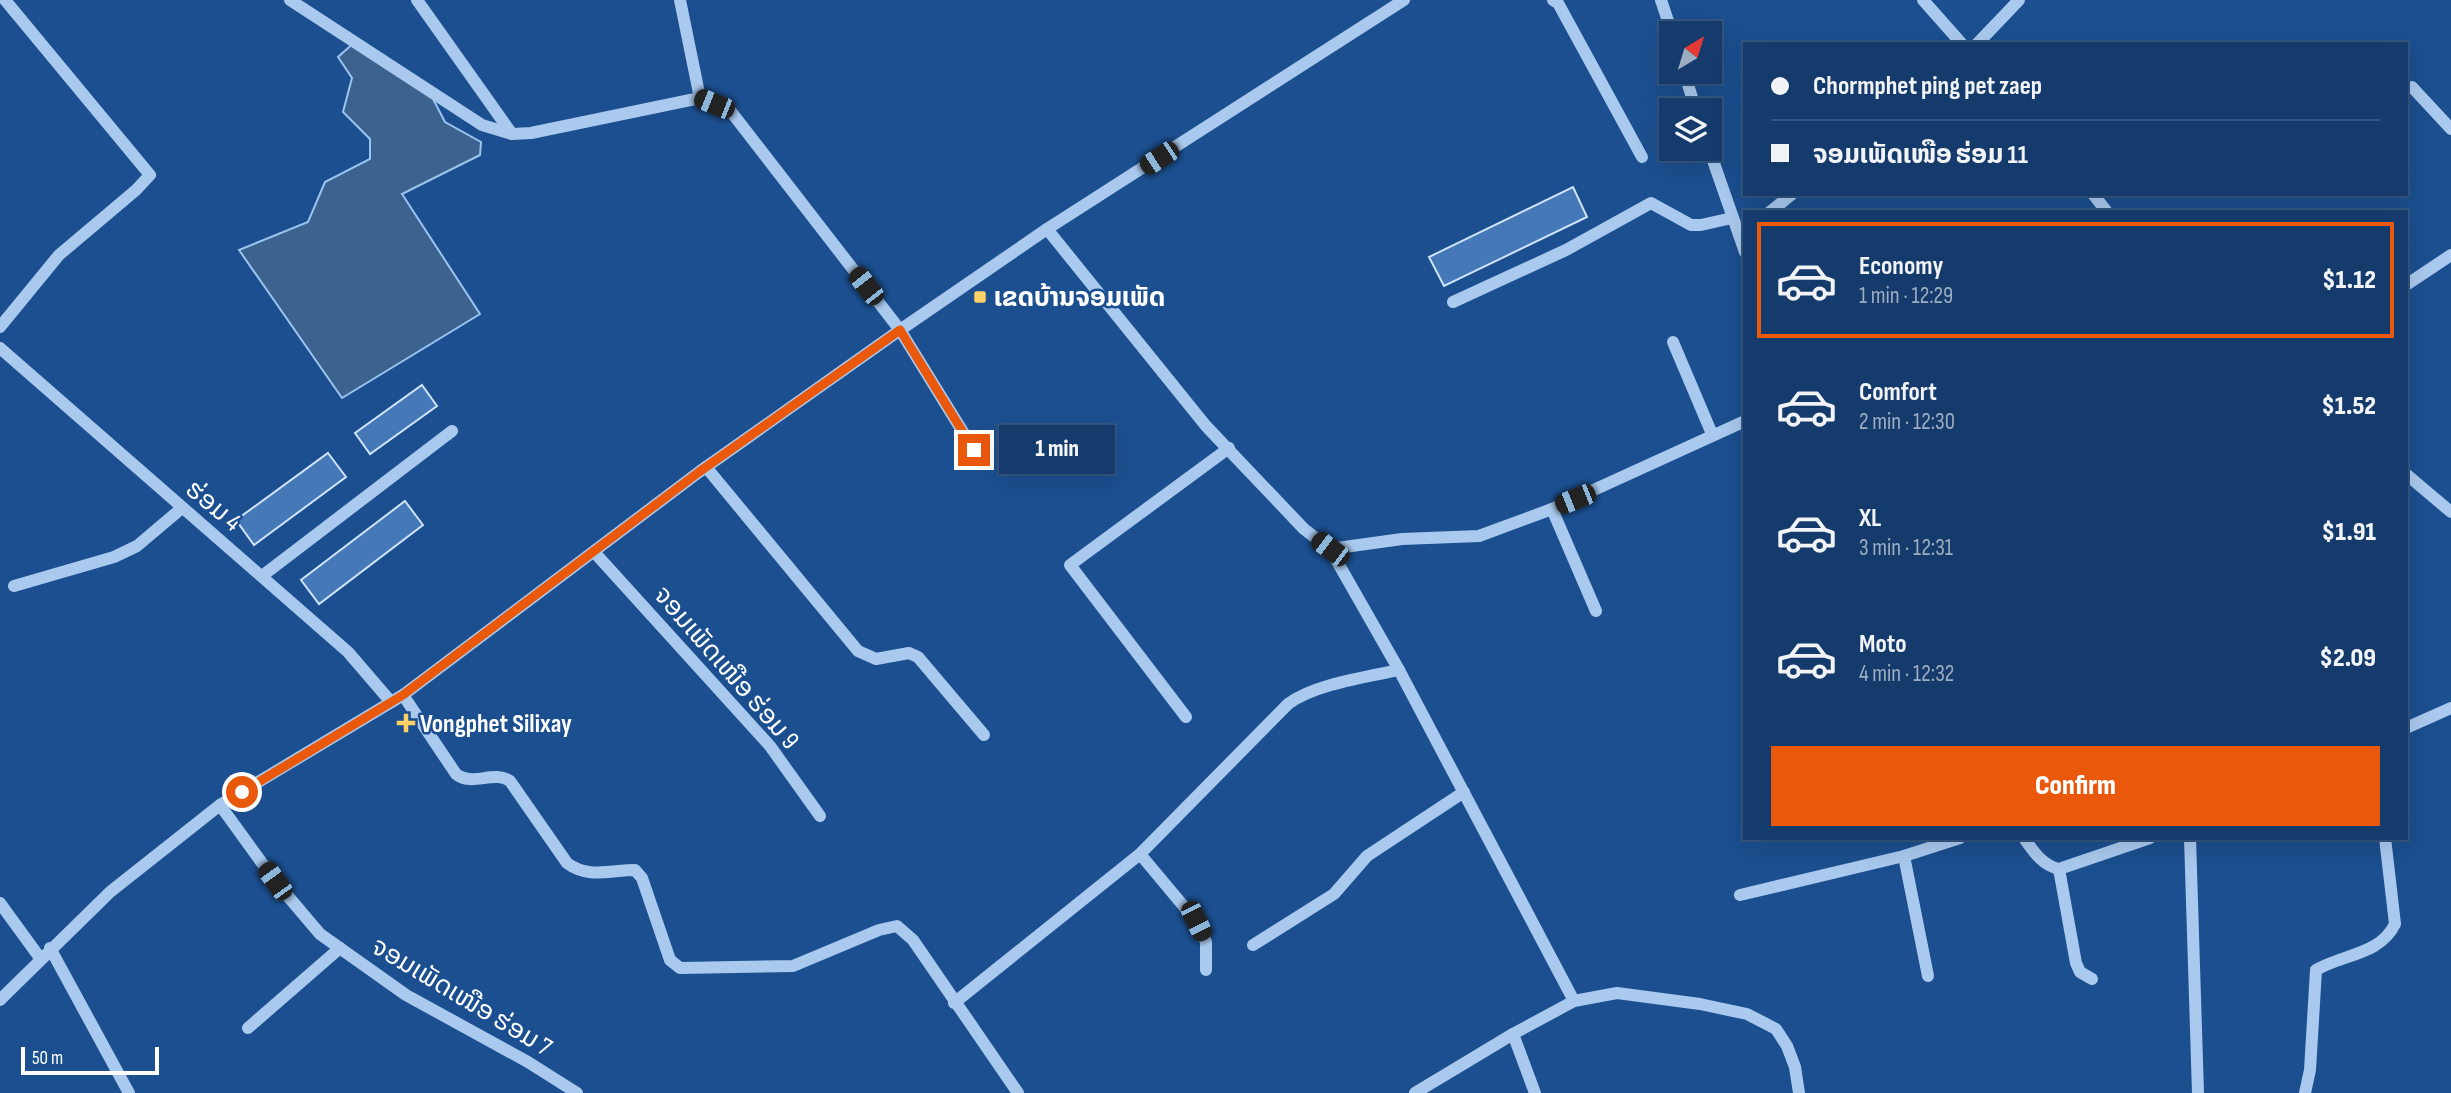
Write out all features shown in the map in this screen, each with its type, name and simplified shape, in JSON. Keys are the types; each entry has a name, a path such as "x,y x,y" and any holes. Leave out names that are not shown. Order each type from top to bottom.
{"street":[{"path":"0,327 59,255 150,175 5,0"},
{"path":"290,0 482,125 512,134 531,133 700,98 729,109 900,330 974,450"},
{"path":"417,0 512,134"},
{"path":"680,0 700,98"},
{"path":"0,1000 110,892 220,805 397,698 595,553 706,467 1047,229 1405,0"},
{"path":"1553,0 1558,3 1642,157"},
{"path":"1661,0 1667,21"},
{"path":"1923,0 1960,42"},
{"path":"1979,42 2019,0"},
{"path":"2412,86 2451,129"},
{"path":"1713,161 1732,218 1742,235"},
{"path":"1772,210 1790,196"},
{"path":"2095,196 2105,210"},
{"path":"1453,302 1566,250 1651,203 1691,225 1732,218"},
{"path":"1047,229 1206,426 1229,447 1304,530 1330,549 1399,670 1574,1001"},
{"path":"2408,284 2451,255"},
{"path":"1674,342 1712,434"},
{"name":"ຮ່ອມ 4","path":"0,348 348,652 397,698 456,774 468,780 504,777 510,781 567,863 577,870 587,873 635,870 642,878 670,960 680,968 793,966 879,930 897,926 913,940 954,1003"},
{"path":"1330,549 1402,539 1479,536 1552,509 1743,422"},
{"path":"262,576 452,431"},
{"path":"1186,717 1070,565 1229,447"},
{"path":"706,467 858,651 876,659 909,653 918,657 984,735"},
{"path":"2408,476 2451,512"},
{"path":"14,586 114,557 137,546 182,508"},
{"path":"1552,509 1596,611"},
{"name":"ຈອມເພັດເໜືອ ຮ່ອມ 9","path":"595,553 770,746 820,816"},
{"path":"1018,1093 954,1003 1140,854 1295,699 1399,670"},
{"path":"2408,727 2451,708"},
{"path":"1252,945 1334,894 1367,856 1464,792"},
{"name":"ຈອມເພັດເໜືອ ຮ່ອມ 7","path":"220,805 275,881 320,934 406,995 528,1062 576,1093"},
{"path":"1740,895 1904,856 1954,840"},
{"path":"2025,840 2038,857 2059,869 2144,840"},
{"path":"2190,840 2198,1093"},
{"path":"2305,1093 2310,1070 2316,970 2376,947 2389,937 2395,924 2385,840"},
{"path":"1140,854 1196,921 1206,942 1206,970"},
{"path":"1904,856 1928,976"},
{"path":"2059,869 2076,963 2080,972 2092,979"},
{"path":"0,903 40,958"},
{"path":"50,948 129,1093"},
{"path":"247,1028 340,948"},
{"path":"1415,1093 1574,1001 1617,993 1747,1014 1776,1029 1787,1046 1795,1067 1799,1093"},
{"path":"1513,1034 1535,1093"}],"water":[{"path":"357,40 432,97 445,122 481,142 480,155 402,194 480,314 342,398 239,250 308,222 325,182 370,159 370,139 343,112 352,78 338,57"}],"building":[{"path":"1573,187 1587,217 1444,286 1429,257"},
{"path":"422,385 437,406 370,454 355,433"},
{"path":"328,453 346,477 254,545 236,520"},
{"path":"405,501 423,525 319,604 301,580"}],"place":[{"name":"ເຂດບ້ານຈອມເພັດ","path":"980,297"},
{"name":"Vongphet Silixay","path":"406,723"}],"route":[{"path":"242,792 403,695 595,553 699,472 900,330 974,450"}]}
